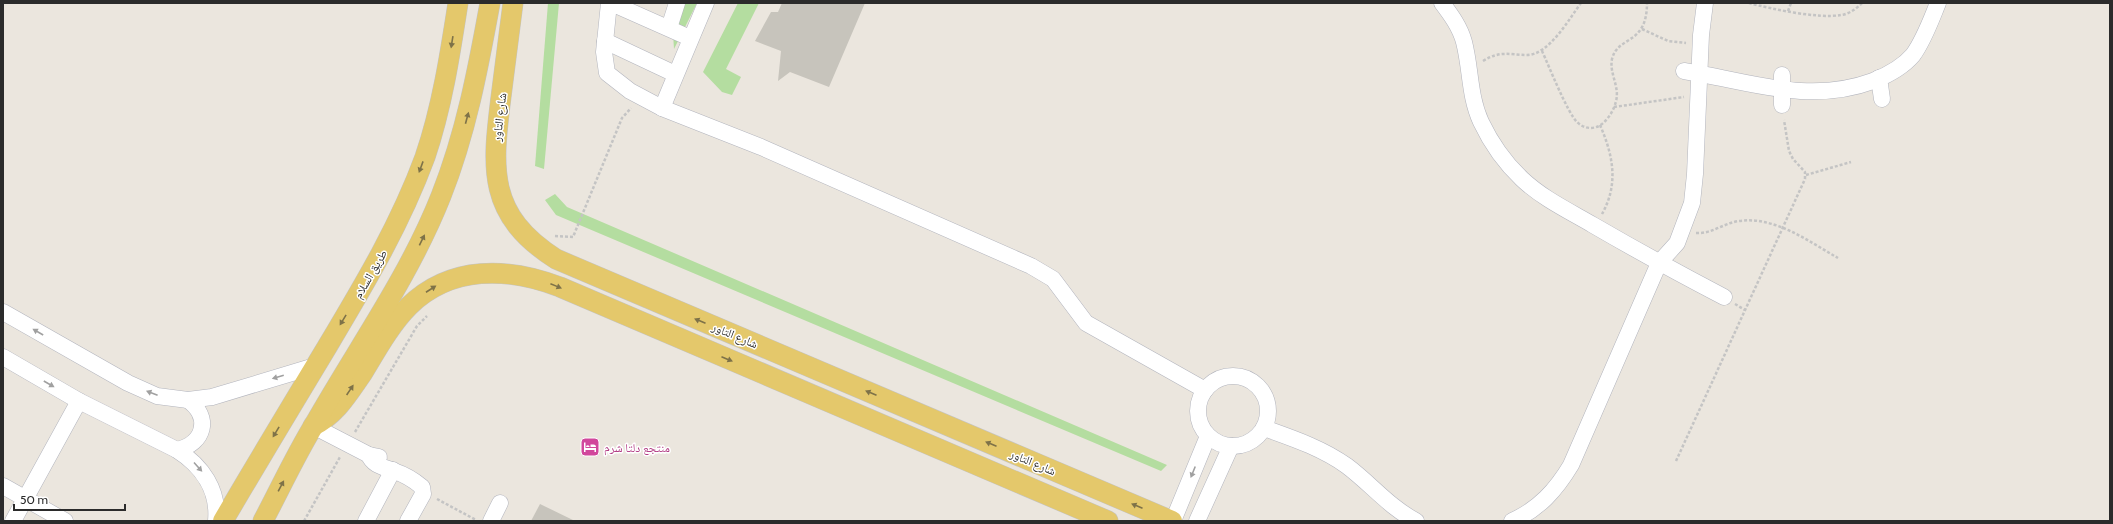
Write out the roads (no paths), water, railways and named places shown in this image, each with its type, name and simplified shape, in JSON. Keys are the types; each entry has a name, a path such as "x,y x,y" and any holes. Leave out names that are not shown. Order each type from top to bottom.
{"main road":[{"name":"طريق السلام","path":"223,521 374,267 389,240 415,184 428,147 442,95 458,3"},
{"path":"263,521 313,426 398,284 441,197 453,166 471,104 490,3"},
{"name":"شارع التاور","path":"513,3 495,142 495,169 501,195 514,220 532,242 544,252 594,276 1173,521"},
{"name":"شارع التاور","path":"313,426 328,417 341,405 398,319 408,307 426,292 446,281 460,276 481,274 529,277 584,298 1108,521"},
{"path":"584,298 594,276"}],"street":[{"path":"690,38 669,28 638,9 610,3 604,52 607,73 620,84 662,108 761,147 1031,266 1053,279 1086,323 1205,390"},
{"path":"669,28 677,3"},
{"path":"662,108 690,38 706,3"},
{"path":"1442,3 1452,17 1464,41 1468,74 1475,104 1481,121 1498,152 1509,166 1535,190 1659,263 1724,297"},
{"path":"1512,521 1533,509 1556,489 1571,465 1659,263 1677,243 1688,217 1694,189 1698,96 1692,72 1700,42 1705,3"},
{"path":"1692,72 1782,90 1804,92 1840,90 1858,87 1897,70 1912,56 1918,47 1938,3"},
{"path":"605,40 676,74"},
{"path":"1879,78 1882,99"},
{"path":"3,312 128,383 157,396 188,400 212,397 315,366"},
{"path":"3,357 79,401 177,450 192,460 203,472 216,502 216,521"},
{"path":"1235,376 1247,379 1256,385 1264,394 1267,405 1267,417 1264,428 1250,442 1231,446 1222,444 1208,436 1200,424 1198,410 1199,401 1205,390 1213,382 1235,376"},
{"path":"177,450 187,448 195,442 200,434 202,424 201,414 196,406 188,400"},
{"path":"13,521 79,401"},
{"path":"313,426 369,455 376,456 387,461 393,470 420,485 424,492 408,521"},
{"path":"1264,428 1300,441 1329,455 1360,476 1393,508 1416,521"},
{"path":"1173,521 1208,436"},
{"path":"1197,521 1231,446"},
{"path":"366,521 393,470"},
{"path":"3,486 65,521"},
{"path":"491,521 500,503"}],"place":[{"name":"منتجع دلتا شرم","path":"590,447"}]}
